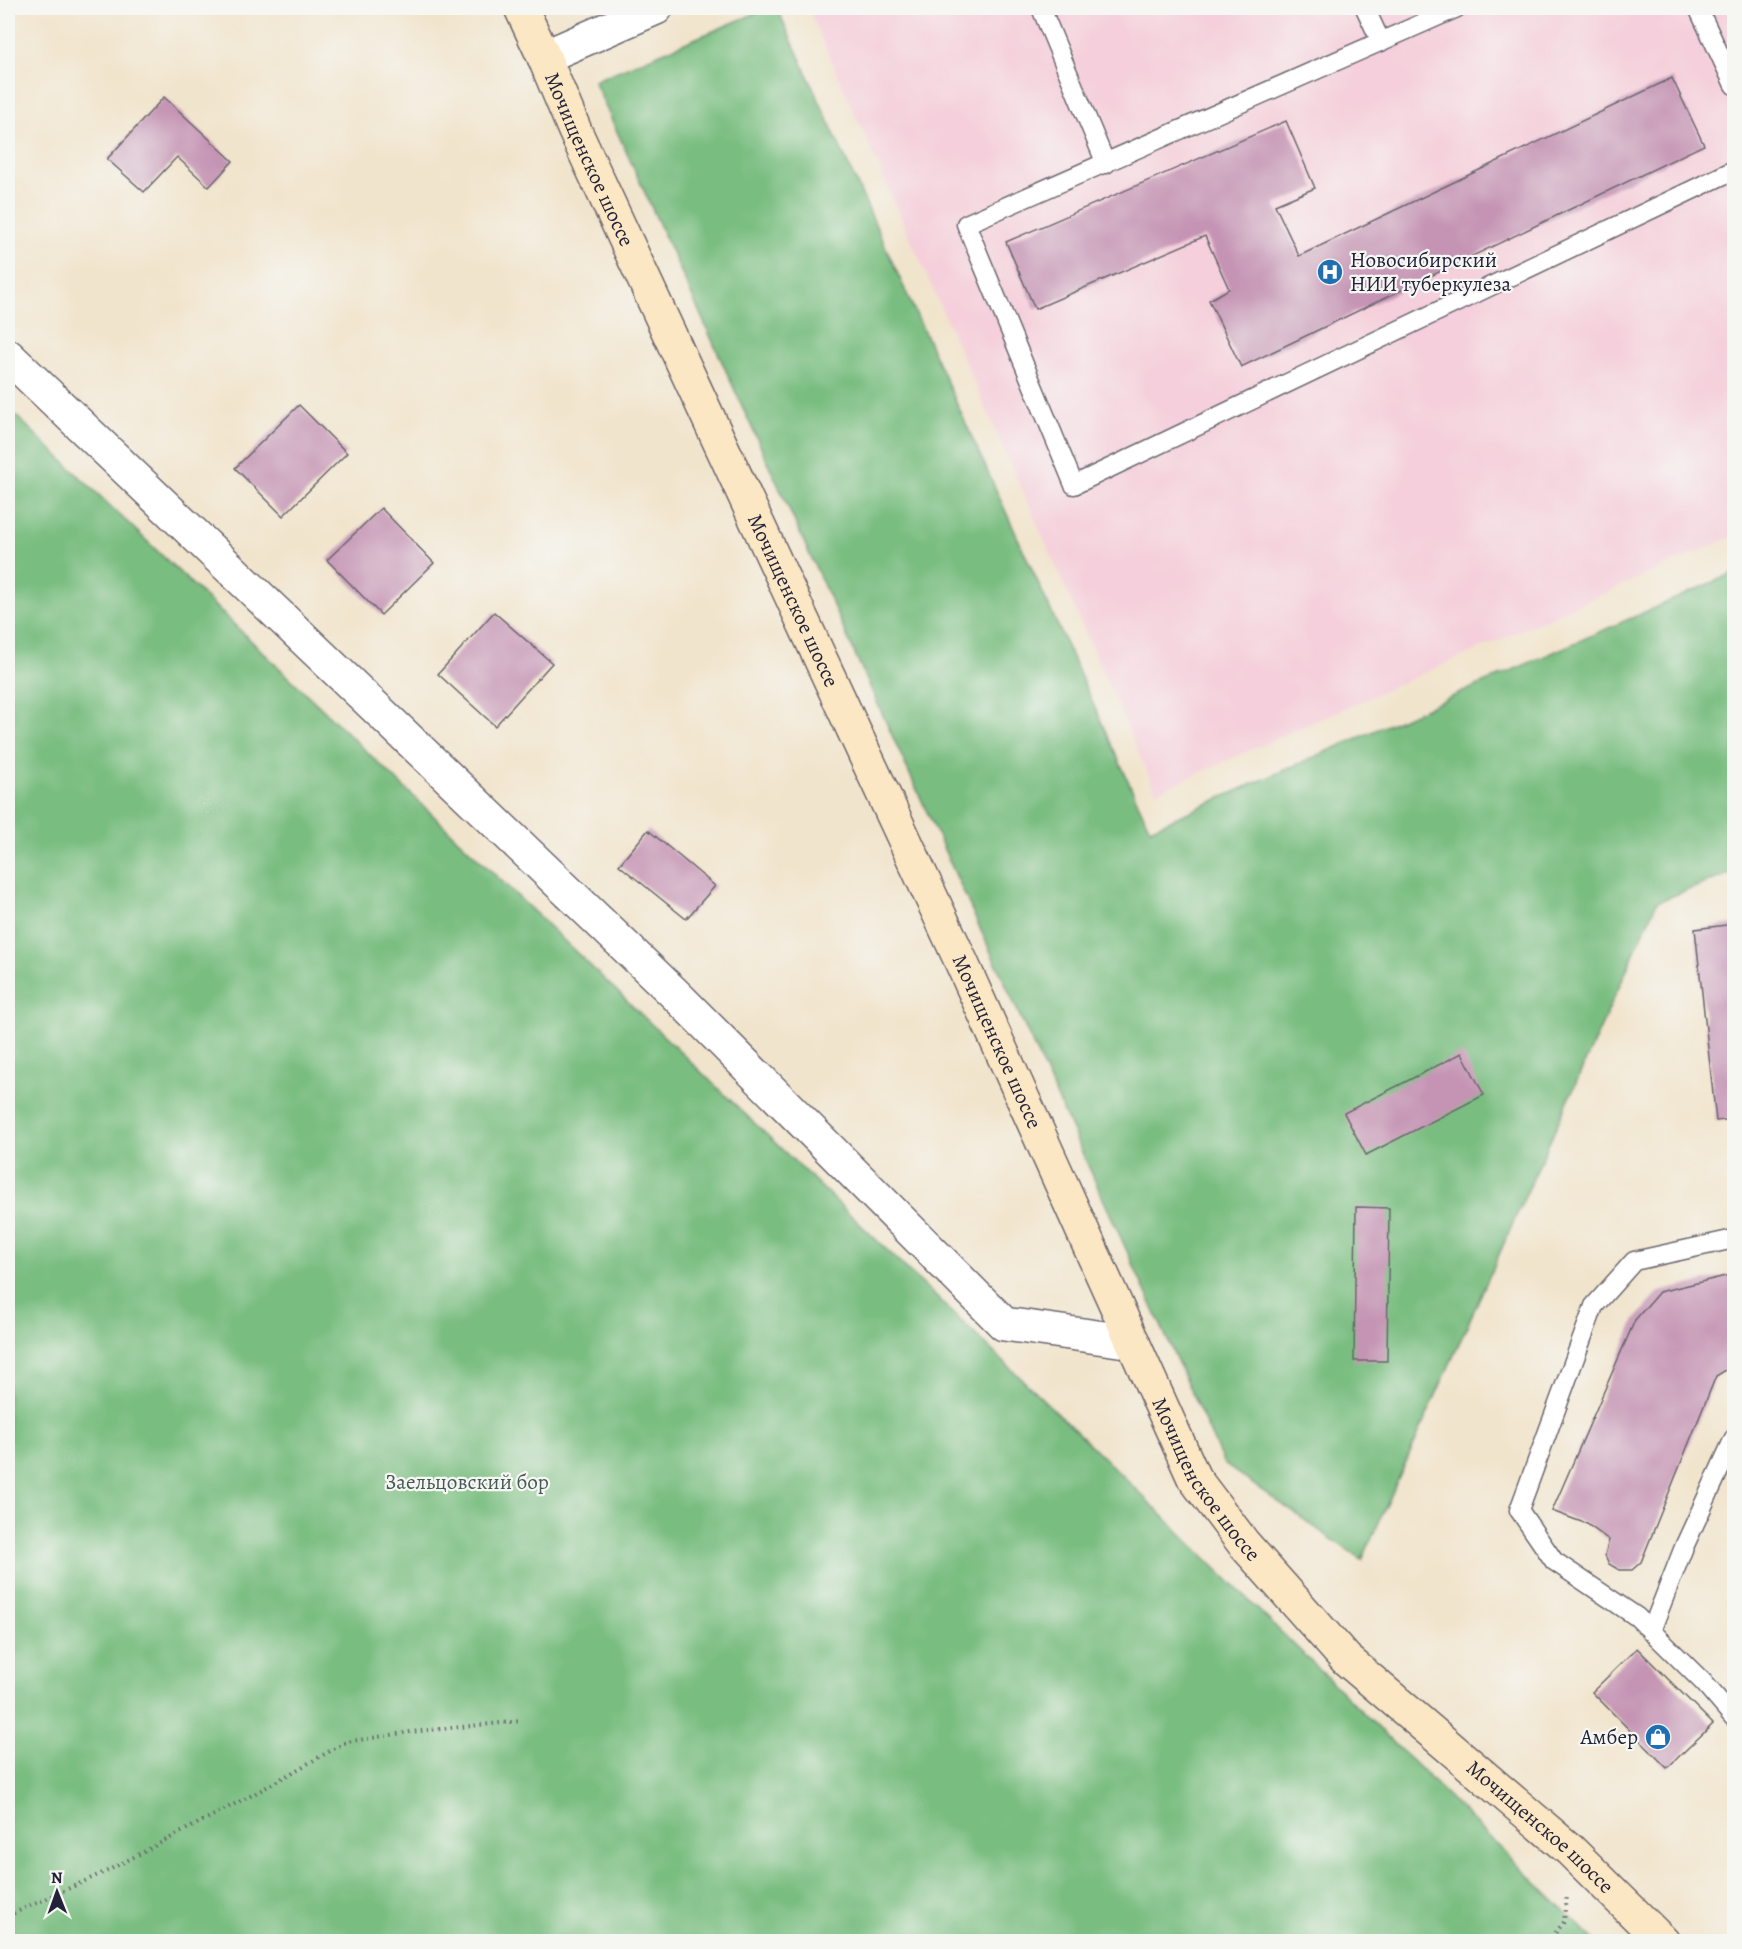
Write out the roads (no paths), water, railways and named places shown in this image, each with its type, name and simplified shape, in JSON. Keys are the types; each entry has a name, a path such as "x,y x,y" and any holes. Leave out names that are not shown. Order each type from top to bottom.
{"street":[{"name":"Мочищенское шоссе","path":"521,8 575,131 960,959 1194,1478 1244,1544 1347,1659 1570,1850 1663,1941"},
{"path":"544,57 656,8"},
{"path":"8,357 676,995 1004,1324 1133,1342"}],"lane":[{"path":"1041,8 1106,164"},
{"path":"1365,8 1381,42"},
{"path":"1457,8 966,224 1074,485 1734,170"},
{"path":"1698,8 1734,83"},
{"path":"1733,1714 1637,1617 1554,1561 1519,1510 1594,1306 1634,1261 1734,1239"},
{"path":"1651,1631 1684,1547 1734,1438"}],"place":[{"name":"Новосибирский НИИ туберкулеза","path":"1330,272"},
{"name":"Амбер","path":"1658,1737"}],"park label":[{"name":"Заельцовский бор","path":"467,1482"}]}
